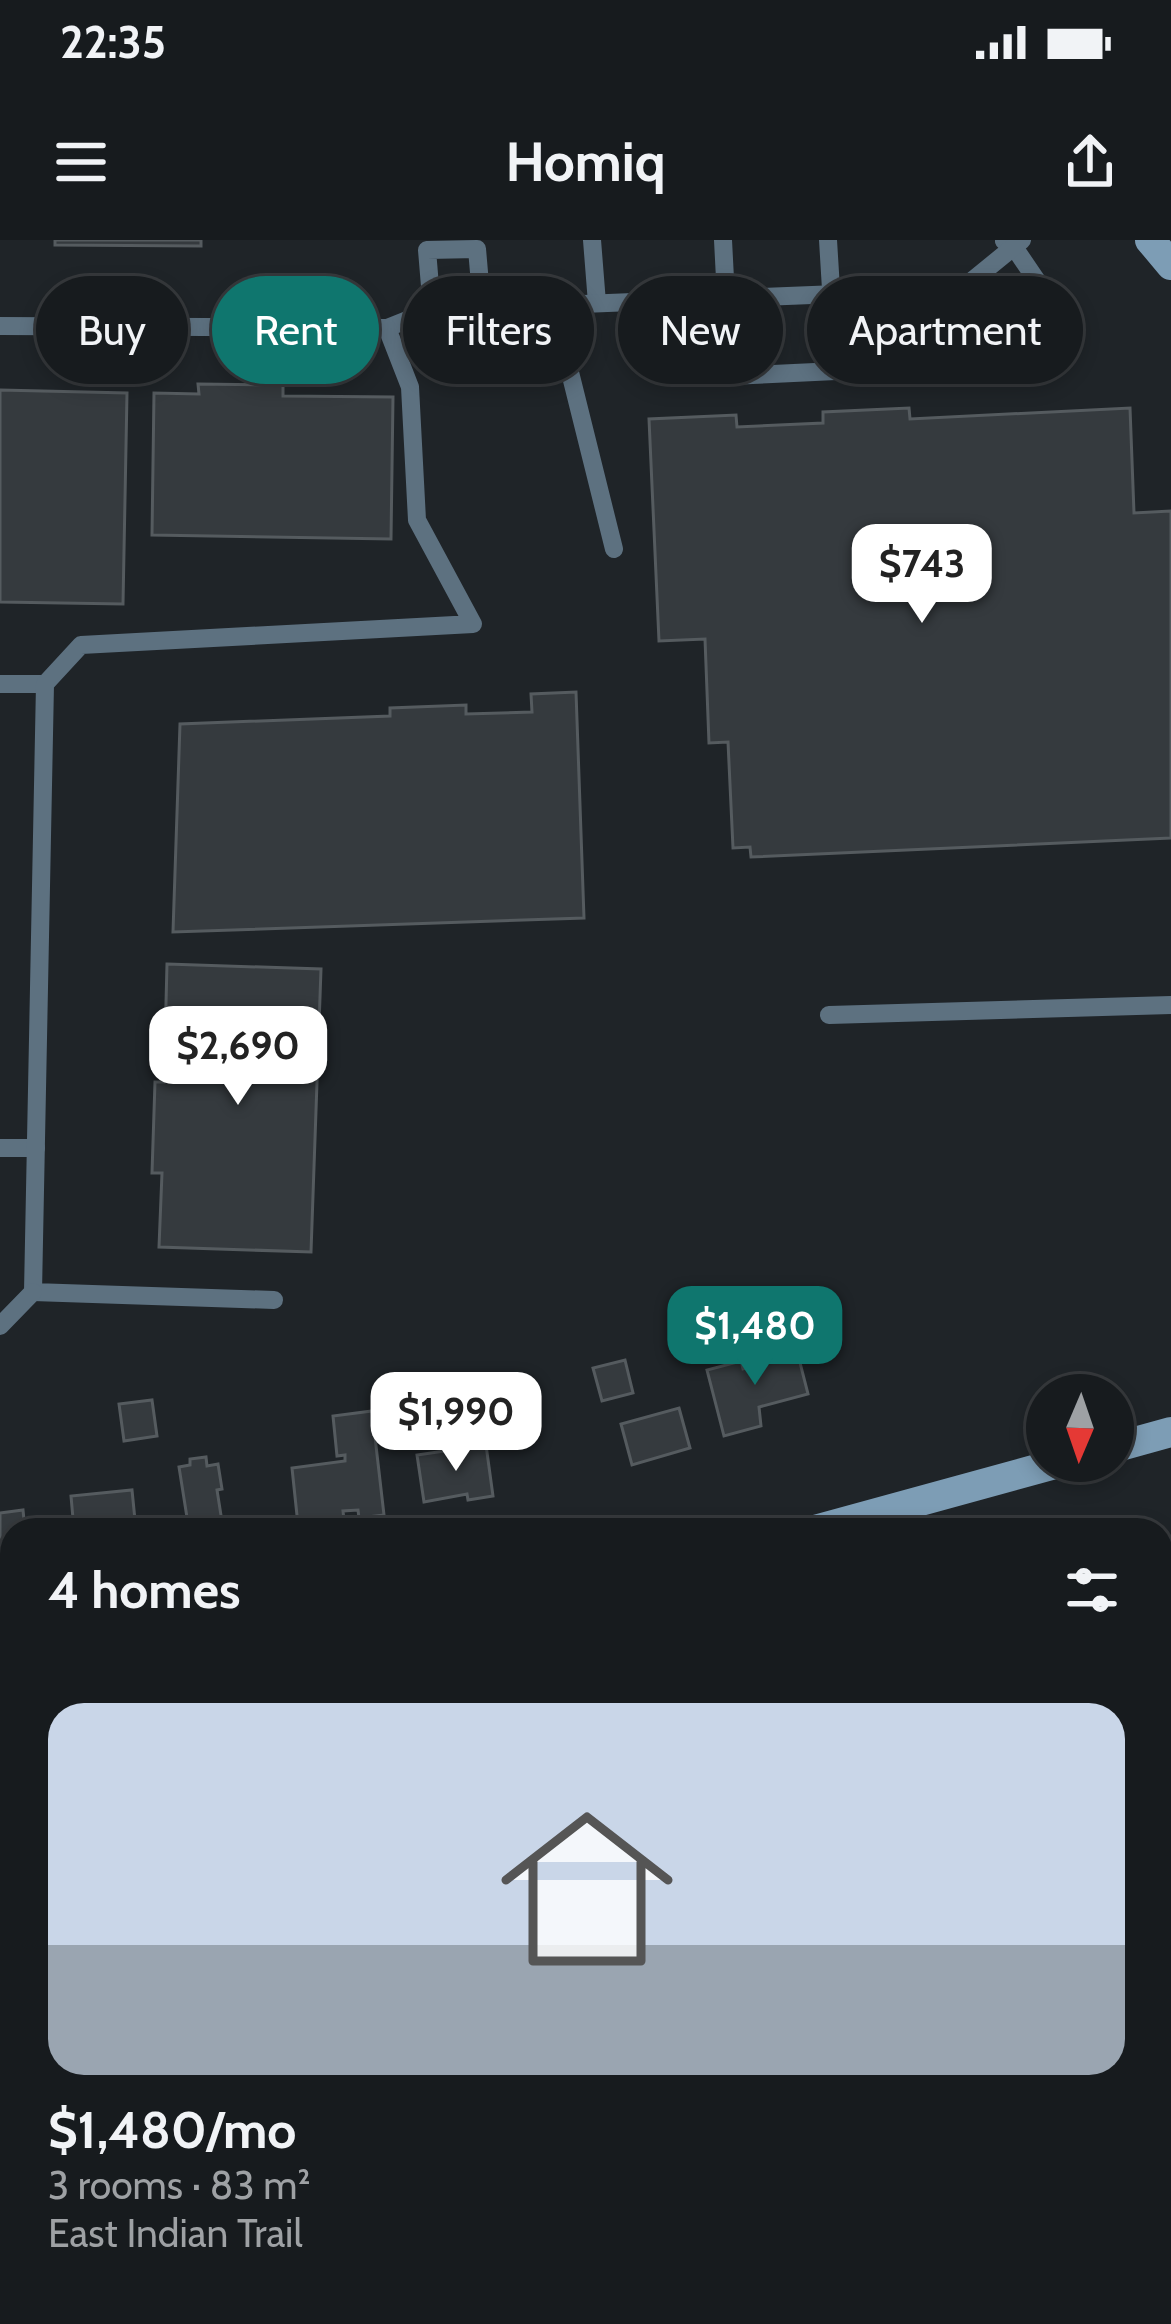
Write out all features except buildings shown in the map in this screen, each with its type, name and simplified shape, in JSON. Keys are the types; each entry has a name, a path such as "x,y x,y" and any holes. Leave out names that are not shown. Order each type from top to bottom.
{"main road":[{"path":"1150,240 1171,265"},
{"path":"1134,1442 1171,1432"},
{"path":"858,1518 1026,1472"}],"lane":[{"path":"592,240 597,303"},
{"path":"724,240 726,276"},
{"path":"827,240 830,276"},
{"path":"976,276 1013,242 1035,276"},
{"path":"429,276 427,250 477,249 479,276"},
{"path":"594,303 618,302"},
{"path":"0,326 387,328 403,322"},
{"path":"0,1326 33,1292 45,684 81,646 473,624 417,520 410,387 387,328"},
{"path":"573,384 614,549"},
{"path":"0,684 45,684"},
{"path":"830,1015 1171,1005"},
{"path":"0,1148 36,1148"},
{"path":"33,1292 274,1300"}]}
